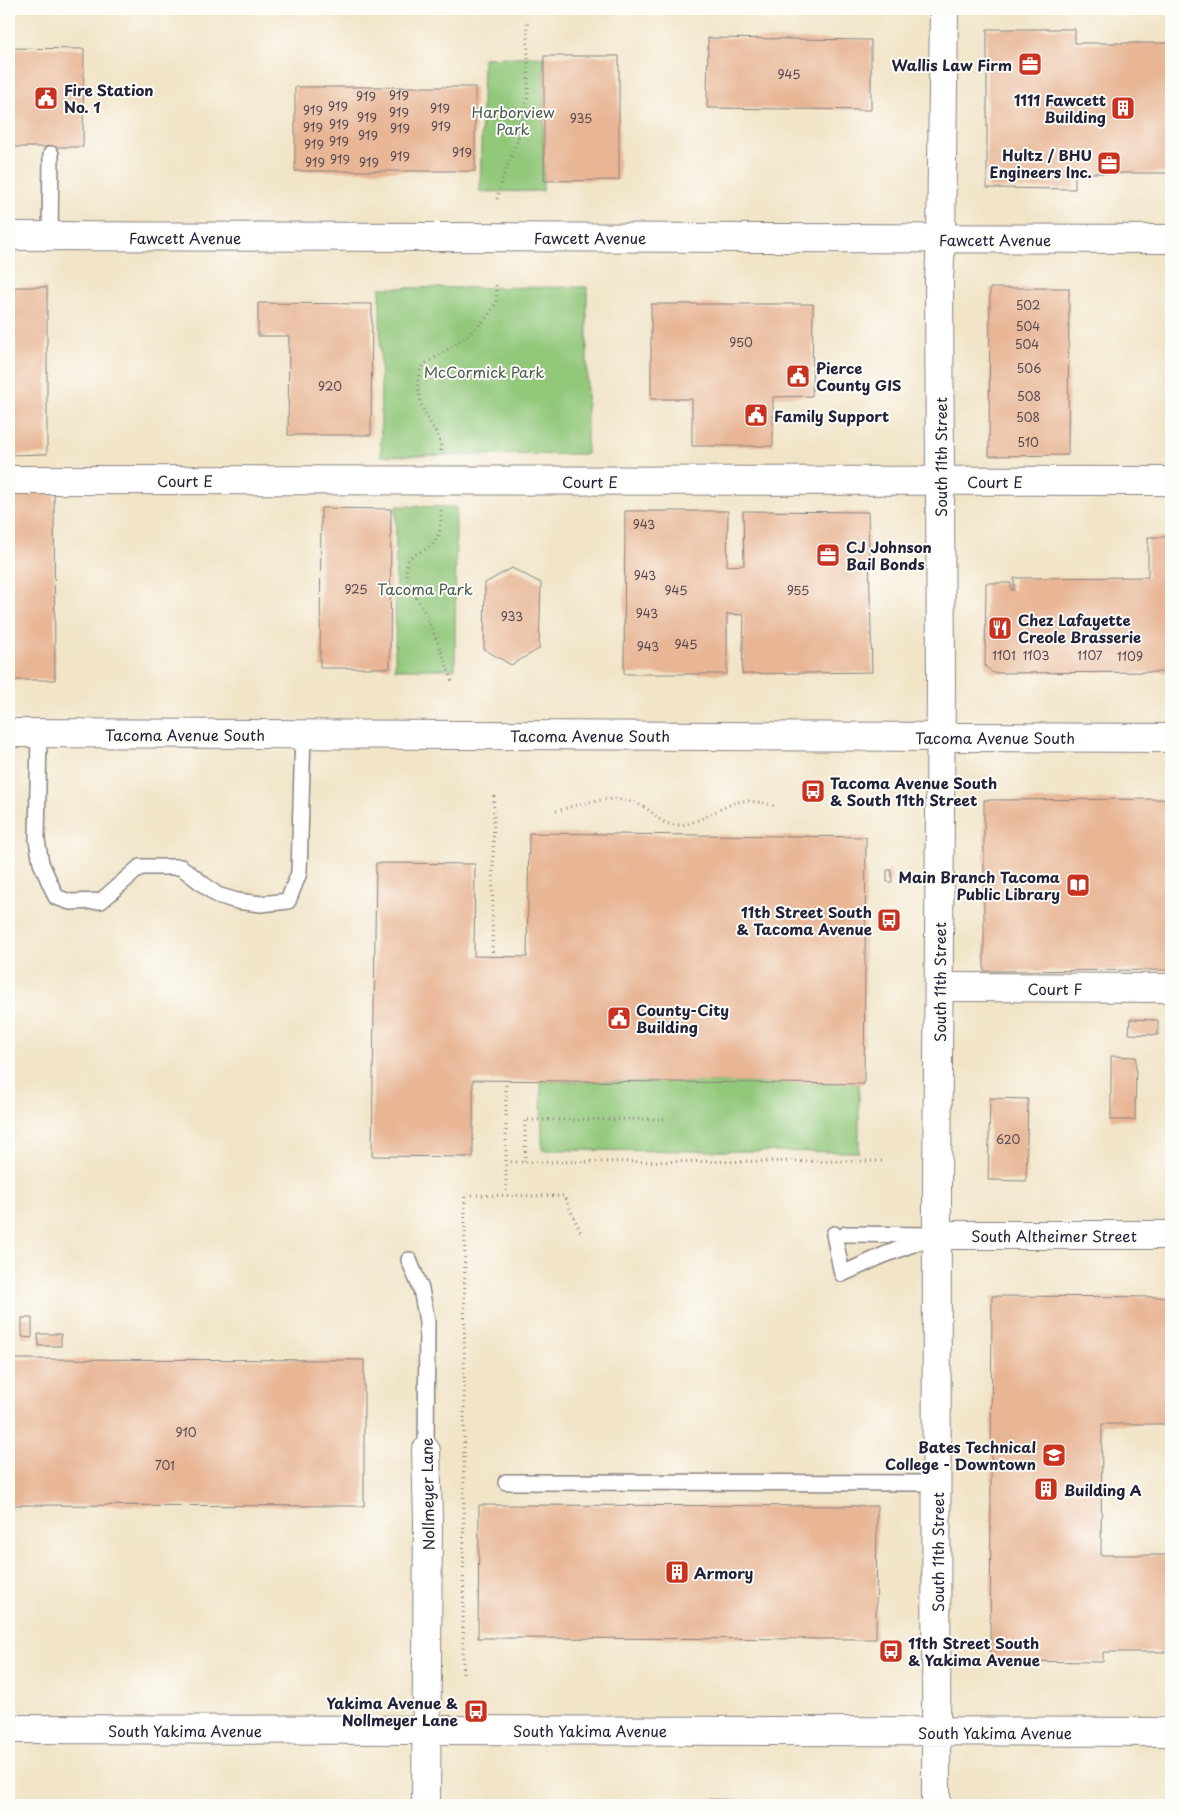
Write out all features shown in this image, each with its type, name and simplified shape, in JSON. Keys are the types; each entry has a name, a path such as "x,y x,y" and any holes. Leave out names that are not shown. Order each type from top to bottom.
{"main road":[{"name":"South 11th Street","path":"936,1805 937,1234 941,737 939,280 944,9"},
{"name":"Fawcett Avenue","path":"9,236 1171,239"},
{"name":"Court E","path":"9,480 1171,481"},
{"name":"Tacoma Avenue South","path":"9,733 1171,738"},
{"name":"Court F","path":"939,987 1171,988"},
{"name":"South Altheimer Street","path":"937,1234 1171,1235"},
{"name":"Nollmeyer Lane","path":"426,1451 428,1491 426,1805"},
{"name":"South Yakima Avenue","path":"9,1729 1171,1732"}],"lane":[{"path":"50,236 51,154"},
{"path":"39,733 37,840 41,864 56,897 70,902 101,901 140,867 181,867 217,895 237,901 261,904 288,901 300,873 303,734"},
{"path":"840,1234 937,1234 884,1254 842,1274 840,1234"},
{"name":"Nollmeyer Lane","path":"408,1260 421,1289 427,1321 426,1451"},
{"path":"506,1482 936,1483"}],"path":[{"path":"497,199 501,179 515,146 525,115 527,19"},
{"path":"453,684 424,611 411,590 407,578 406,565 410,557 428,549 435,542 439,531 441,514 441,443 423,408 418,385 420,371 425,364 458,342 487,316 496,302 496,282"},
{"path":"492,957 494,792"},
{"path":"556,811 590,801 621,799 643,806 658,819 678,825 705,818 724,807 744,800 770,804 776,807"},
{"path":"506,1080 506,1195"},
{"path":"525,1162 525,1120 668,1119"},
{"path":"506,1162 884,1161"},
{"path":"463,1673 465,1195 564,1196 581,1233"}],"green space":[{"name":"Harborview Park","path":"544,56 543,191 480,192 483,58"},
{"name":"McCormick Park","path":"587,287 587,454 381,456 380,288"},
{"name":"Tacoma Park","path":"396,506 456,507 455,669 395,669"},
{"path":"541,1081 859,1083 859,1152 542,1150"}],"building":[{"path":"987,29 1075,29 1075,43 1171,43 1171,173 1075,173 1075,189 987,188"},
{"path":"708,38 871,40 871,110 707,108"},
{"name":"Fire Station No. 1","path":"9,48 84,49 83,147 9,147"},
{"path":"544,56 619,56 619,180 544,181"},
{"path":"295,87 475,87 475,171 295,171"},
{"path":"9,287 47,287 47,454 9,455"},
{"path":"990,288 1069,288 1068,455 989,456"},
{"path":"258,303 372,304 371,435 288,435 289,336 258,336"},
{"path":"651,304 813,304 812,396 773,397 773,446 692,446 692,399 651,399"},
{"path":"9,493 54,493 55,680 9,680"},
{"path":"321,508 391,509 390,668 320,668"},
{"path":"625,511 728,511 727,566 744,565 743,511 868,512 872,672 742,674 744,615 727,614 727,674 624,674"},
{"path":"1148,537 1171,537 1171,672 993,673 985,666 986,583 1011,583 1011,590 1014,590 1014,578 1148,577"},
{"path":"512,568 541,583 539,649 511,665 484,649 485,583"},
{"name":"Main Branch Tacoma Public Library","path":"1171,799 1171,970 984,971 984,800"},
{"name":"County-City Building","path":"529,833 866,837 864,1084 473,1080 473,1157 372,1156 376,863 475,864 474,956 527,957"},
{"path":"887,870 891,870 892,882 887,882"},
{"path":"1130,1019 1158,1020 1158,1035 1129,1034"},
{"path":"1111,1056 1136,1057 1135,1120 1111,1120"},
{"path":"990,1098 1028,1099 1026,1181 988,1180"},
{"name":"Building A","path":"992,1296 1171,1297 1171,1424 1102,1424 1101,1555 1171,1555 1171,1652 1103,1652 1103,1662 990,1661"},
{"path":"22,1318 32,1318 32,1338 22,1337"},
{"path":"38,1334 61,1334 61,1346 39,1346"},
{"path":"9,1359 364,1360 364,1506 9,1505"},
{"name":"Armory","path":"479,1505 877,1506 876,1639 478,1638"},
{"path":"707,1799 733,1800 733,1805 707,1805"},
{"path":"980,1802 1171,1802 1171,1805 980,1805"}],"place":[{"name":"Wallis Law Firm","path":"1030,64"},
{"name":"Fire Station No. 1","path":"46,98"},
{"name":"1111 Fawcett Building","path":"1123,108"},
{"name":"Hultz / BHU Engineers Inc.","path":"1109,163"},
{"name":"Pierce County GIS","path":"798,376"},
{"name":"Family Support","path":"756,415"},
{"name":"CJ Johnson Bail Bonds","path":"828,555"},
{"name":"Chez Lafayette Creole Brasserie","path":"1000,628"},
{"name":"Tacoma Avenue South & South 11th Street","path":"813,791"},
{"name":"Main Branch Tacoma Public Library","path":"1078,885"},
{"name":"11th Street South & Tacoma Avenue","path":"889,920"},
{"name":"County-City Building","path":"619,1018"},
{"name":"Bates Technical College - Downtown","path":"1054,1455"},
{"name":"Building A","path":"1046,1489"},
{"name":"Armory","path":"677,1572"},
{"name":"11th Street South & Yakima Avenue","path":"891,1651"},
{"name":"Yakima Avenue & Nollmeyer Lane","path":"476,1711"}]}
